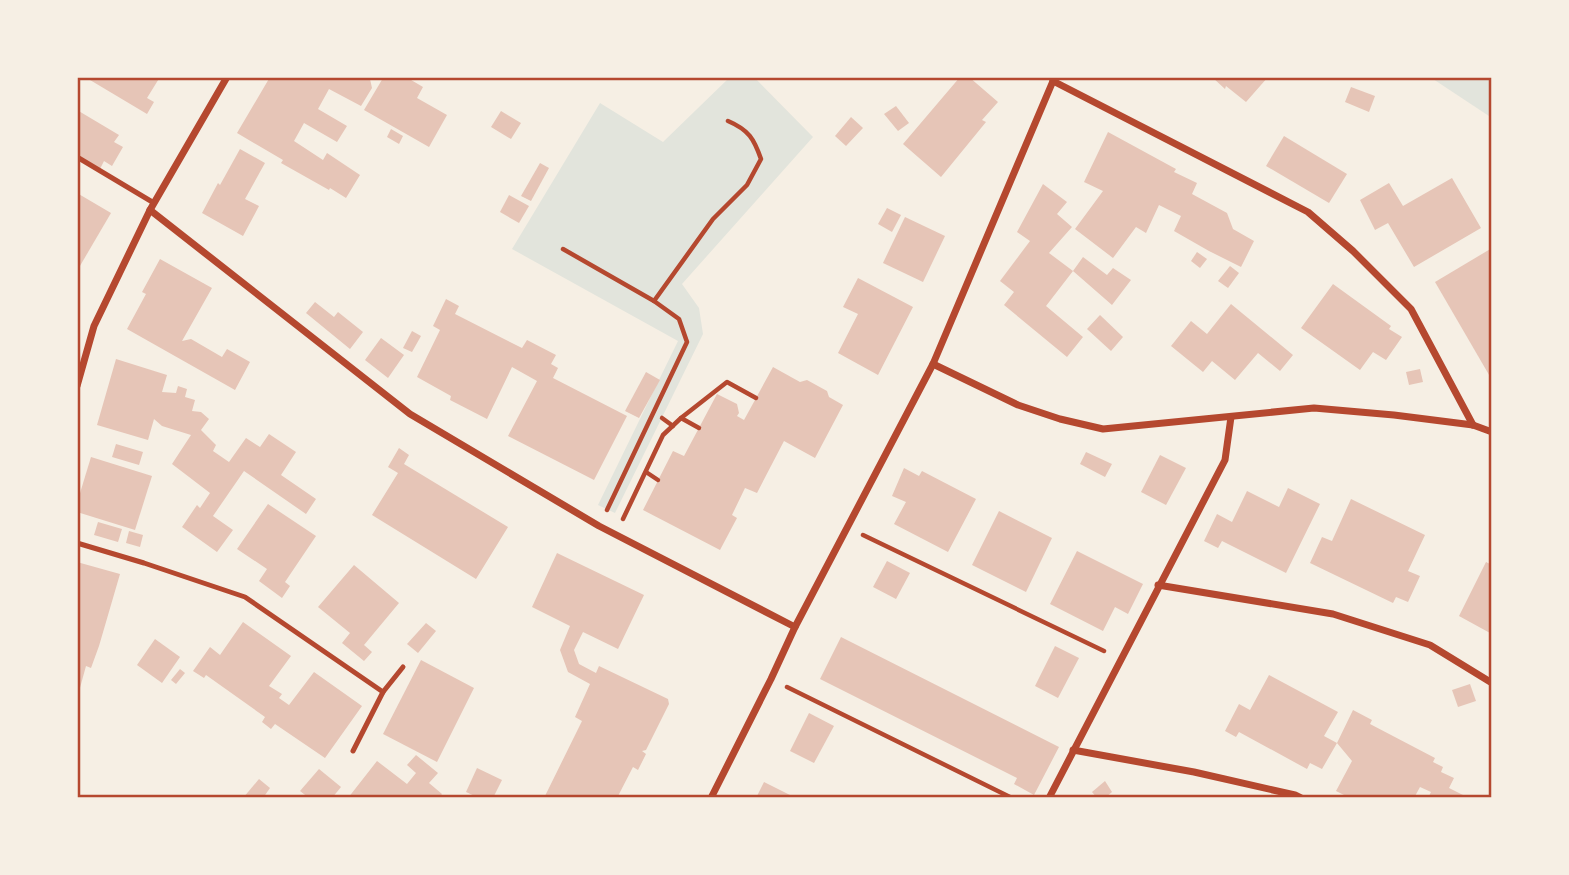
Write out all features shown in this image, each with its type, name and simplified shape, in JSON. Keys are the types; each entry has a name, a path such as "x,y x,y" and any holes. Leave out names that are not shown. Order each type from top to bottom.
{"street":[{"path":"77,386 94,326 152,206 227,77"},
{"path":"711,798 795,627 933,364 1053,79 1308,212 1353,251 1411,309 1473,425"},
{"path":"152,206 410,414 615,535 795,627"},
{"path":"933,364 1018,405 1103,429 1314,408 1473,425 1492,432"},
{"path":"1049,798 1225,460 1231,417"},
{"path":"1158,586 1333,614 1430,645 1492,682"},
{"path":"1073,750 1194,772 1301,798"}],"lane":[{"path":"77,157 152,206"},
{"path":"77,543 245,597 383,692"},
{"path":"352,751 383,692 402,667"}],"path":[{"path":"654,301 713,219 747,185 761,159 753,139 736,124 728,121"},
{"path":"563,249 654,301 679,319 687,342 599,526"},
{"path":"615,535 663,435 727,382 756,398"},
{"path":"662,418 673,426"},
{"path":"681,418 699,428"},
{"path":"646,472 658,480"},
{"path":"848,527 1121,659"},
{"path":"771,679 1012,798"}],"shaded area":[{"path":"730,77 754,77 813,137 682,284 699,308 703,334 615,513 598,505 678,341 512,249 600,103 663,142"},
{"path":"1430,77 1492,77 1492,118"}],"building":[{"path":"92,77 160,77 147,98 154,102 147,114 90,80"},
{"path":"270,77 370,79 372,88 361,106 329,89 318,109 347,126 337,142 304,123 294,141 323,160 327,153 360,175 346,198 281,163 283,160 237,133"},
{"path":"389,77 406,77 423,87 417,98 447,115 429,147 364,110 383,78 387,80"},
{"path":"960,77 969,77 998,102 982,120 986,122 941,177 903,144"},
{"path":"1212,77 1268,77 1246,102"},
{"path":"1351,87 1375,96 1369,112 1345,102"},
{"path":"896,106 909,123 898,131 884,114"},
{"path":"77,110 119,135 114,142 123,147 112,166 104,161 100,169 77,155"},
{"path":"501,111 521,123 511,139 491,127"},
{"path":"851,117 863,128 846,146 835,136"},
{"path":"391,129 403,136 399,144 387,137"},
{"path":"1108,132 1197,183 1192,194 1227,213 1233,229 1254,241 1241,267 1174,231 1181,216 1159,205 1146,233 1136,227 1113,258 1075,229 1103,191 1084,182"},
{"path":"1284,136 1347,174 1329,203 1266,166"},
{"path":"240,149 265,163 245,199 259,206 243,236 202,213"},
{"path":"540,163 549,168 531,201 521,196"},
{"path":"1452,178 1481,228 1414,267 1388,223 1375,230 1360,200 1389,183 1403,206"},
{"path":"1043,184 1067,202 1057,214 1072,227 1049,253 1073,271 1046,306 1083,337 1067,357 1004,305 1014,292 1000,281 1030,241 1017,232"},
{"path":"77,193 111,213 77,271"},
{"path":"509,195 529,206 519,223 500,212"},
{"path":"887,208 901,215 892,232 878,224"},
{"path":"905,217 945,236 923,282 883,263"},
{"path":"1492,248 1492,380 1435,282"},
{"path":"1197,252 1207,259 1200,268 1191,261"},
{"path":"1083,257 1107,275 1113,268 1131,280 1112,305 1073,271"},
{"path":"160,259 212,288 182,341 191,339 222,357 227,349 250,362 235,390 127,329 146,294 142,292"},
{"path":"1230,266 1239,273 1228,288 1218,281"},
{"path":"858,278 913,307 878,375 838,353 858,314 843,307"},
{"path":"1333,284 1402,337 1386,360 1373,352 1360,370 1301,328"},
{"path":"446,299 459,306 455,314 522,348 527,340 556,355 551,364 558,368 553,378 627,416 594,480 508,436 537,381 512,367 487,419 450,400 451,396 417,377 440,330 433,326"},
{"path":"315,302 334,317 338,312 363,332 350,349 306,313"},
{"path":"1231,304 1293,355 1280,371 1258,353 1235,380 1212,361 1203,372 1171,346 1191,321 1207,334"},
{"path":"1100,315 1123,337 1111,351 1087,329"},
{"path":"412,331 421,336 412,352 403,348"},
{"path":"381,338 404,355 388,378 365,360"},
{"path":"116,359 167,375 162,392 176,393 178,386 187,389 185,397 195,400 192,411 201,412 209,419 201,430 216,445 213,451 229,462 246,438 260,447 269,434 296,452 281,475 316,499 306,514 244,471 213,516 233,530 217,552 182,527 197,505 200,508 210,493 172,464 191,435 162,426 154,419 148,440 97,425"},
{"path":"773,367 800,382 807,380 827,391 829,397 843,405 815,458 784,441 757,493 745,488 732,515 737,518 720,550 643,510 673,451 684,456 717,394 737,404 737,416 744,420"},
{"path":"1420,369 1423,382 1409,385 1406,372"},
{"path":"646,372 660,380 639,418 625,411"},
{"path":"116,444 143,452 139,465 112,457"},
{"path":"399,448 409,455 404,464 508,527 476,579 372,515 398,473 388,467"},
{"path":"1086,452 1112,464 1105,477 1080,464"},
{"path":"1160,455 1186,468 1166,505 1141,492"},
{"path":"91,457 152,476 135,530 77,512 77,503"},
{"path":"904,468 919,476 922,471 976,499 948,552 894,524 906,502 892,496"},
{"path":"1288,488 1320,504 1286,573 1222,541 1218,548 1204,541 1217,514 1232,522 1247,491 1279,507"},
{"path":"1351,499 1425,535 1408,571 1420,576 1408,602 1396,597 1393,603 1310,563 1322,537 1332,541"},
{"path":"268,504 316,536 285,582 290,586 282,598 259,581 267,569 237,549"},
{"path":"999,511 1052,538 1026,592 972,565"},
{"path":"98,522 122,529 118,542 94,535"},
{"path":"129,531 143,535 140,547 126,543"},
{"path":"1077,551 1143,584 1128,614 1115,607 1103,631 1050,604"},
{"path":"557,553 644,595 618,649 583,632 574,650 579,664 596,673 599,666 668,699 669,704 646,750 642,751 646,754 638,770 633,767 617,798 544,798 582,721 575,717 590,684 568,672 560,650 570,626 532,607"},
{"path":"887,561 910,573 896,599 873,587"},
{"path":"77,562 120,574 99,646 91,668 86,666 78,695"},
{"path":"1486,562 1492,565 1492,638 1490,633 1459,616"},
{"path":"354,565 399,603 364,645 372,652 364,661 342,643 350,633 318,607"},
{"path":"243,622 291,656 269,686 282,694 279,698 289,705 314,672 362,706 325,758 275,724 271,729 262,722 265,717 206,675 204,678 193,671 210,647 220,655"},
{"path":"426,623 436,631 418,653 407,644"},
{"path":"841,637 1059,747 1034,795 1014,784 1017,778 820,679"},
{"path":"155,639 180,657 162,683 137,665"},
{"path":"1055,646 1079,658 1058,698 1035,686"},
{"path":"421,660 474,688 437,762 383,734"},
{"path":"180,669 185,673 176,684 171,680"},
{"path":"1269,675 1338,712 1324,736 1337,743 1322,769 1310,763 1307,769 1239,732 1236,737 1225,731 1239,704 1250,710"},
{"path":"1470,684 1476,701 1458,707 1452,690"},
{"path":"1353,710 1372,720 1370,724 1435,758 1433,762 1443,767 1441,772 1454,778 1449,788 1469,798 1428,798 1431,792 1420,787 1414,798 1350,798 1336,791 1352,761 1337,743"},
{"path":"809,713 834,726 814,763 790,751"},
{"path":"416,755 438,773 429,783 442,794 439,798 348,798 377,761 407,784 416,773 407,765"},
{"path":"477,768 502,780 493,798 479,798 466,792"},
{"path":"319,769 341,787 332,798 309,798 300,791"},
{"path":"259,779 270,788 263,798 243,798"},
{"path":"1105,781 1112,792 1105,798 1097,798 1092,792"},
{"path":"764,782 796,798 756,798"}]}
